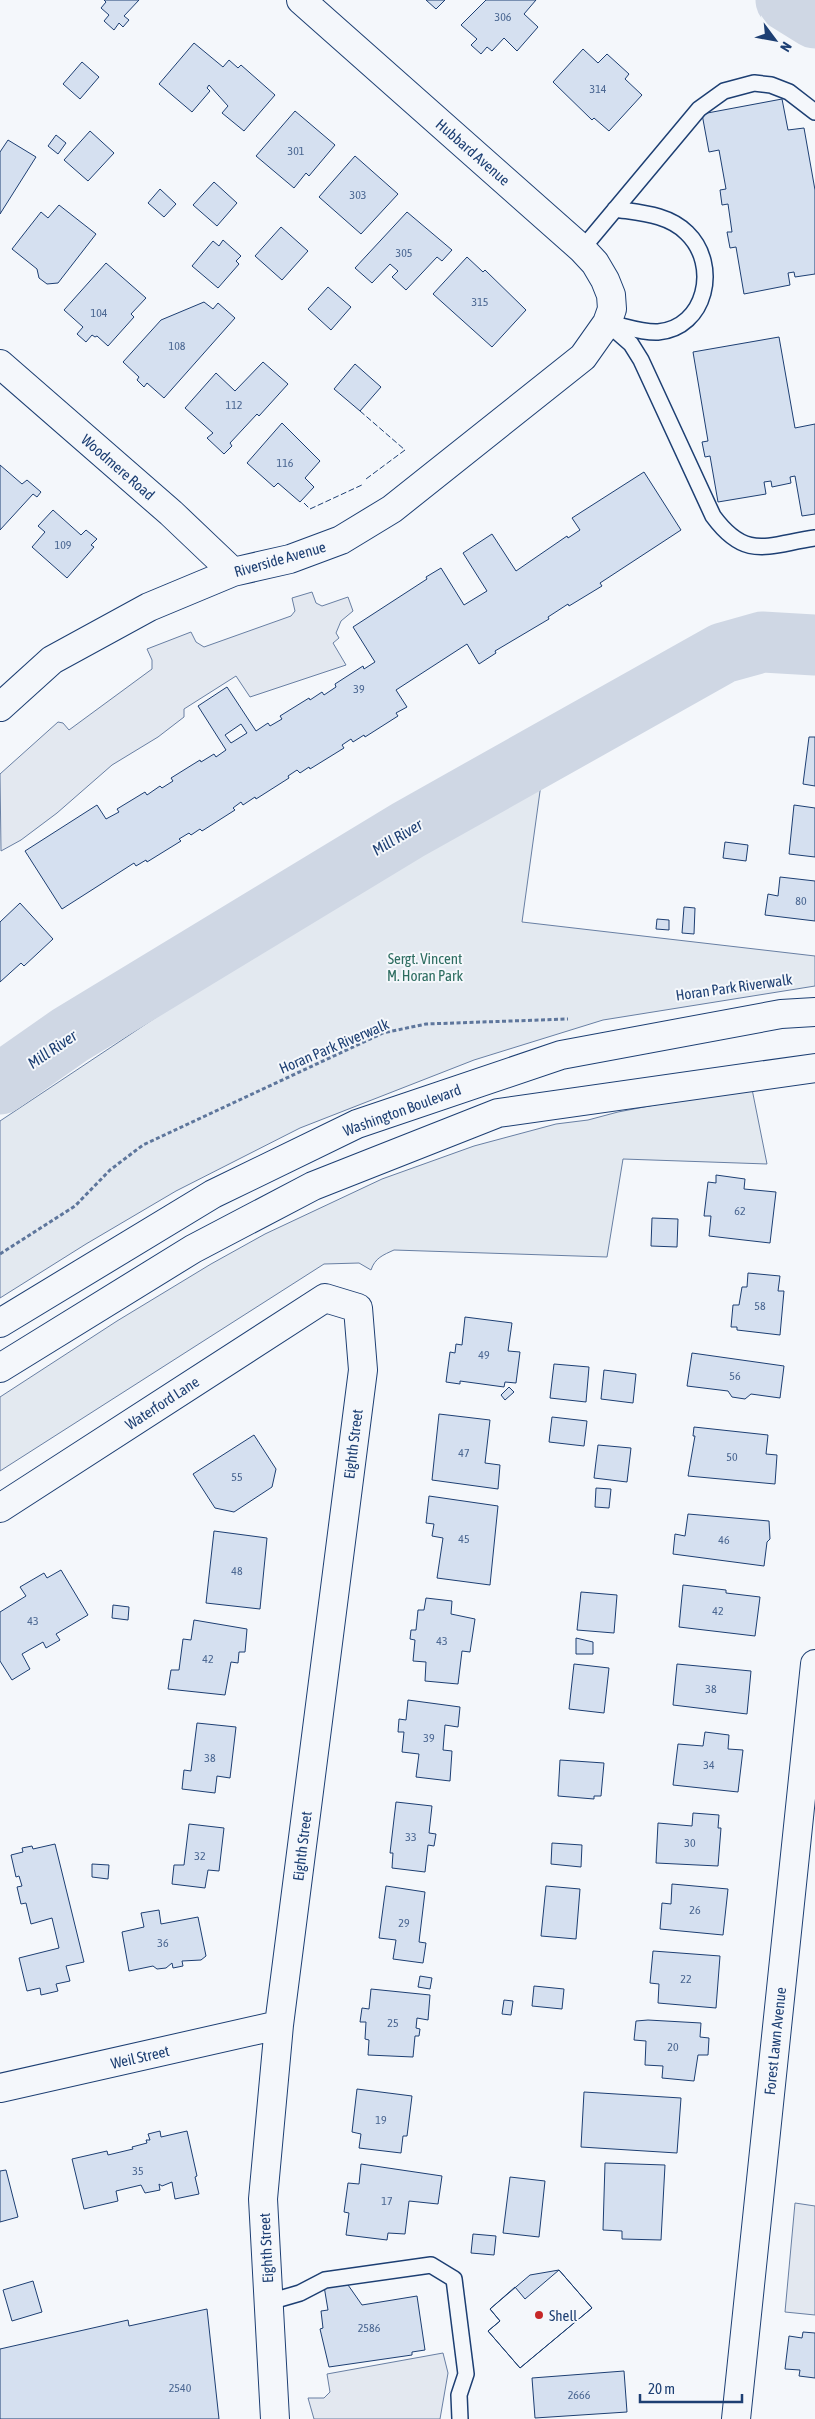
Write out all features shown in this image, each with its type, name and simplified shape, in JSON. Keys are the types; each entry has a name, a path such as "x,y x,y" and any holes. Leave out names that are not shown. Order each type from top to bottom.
{"street":[{"name":"Hubbard Avenue","path":"301,0 582,249 595,263 611,296 612,309 607,323"},
{"name":"Riverside Avenue","path":"0,707 52,660 149,607 233,572 290,559 341,540 392,509 583,357 607,323"},
{"name":"Woodmere Road","path":"0,364 171,513 233,572"},
{"name":"Washington Boulevard","path":"0,1323 212,1194 357,1124 562,1055 781,1014 815,1012"},
{"path":"0,1368 193,1249 313,1186 498,1113 815,1068"},
{"name":"Waterford Lane","path":"0,1508 325,1298"},
{"name":"Eighth Street","path":"275,2419 263,2199 280,2025 363,1370 358,1308 325,1298"},
{"name":"Forest Lawn Avenue","path":"736,2419 812,1714 815,1664"},
{"name":"Weil Street","path":"0,2088 280,2025"}],"lane":[{"path":"582,249 699,109 724,90 754,83 771,84 789,92 815,112"},
{"path":"607,323 656,332 672,329 685,322 696,308 704,288 706,273 702,254 686,232 675,224 653,215 616,209"},
{"path":"607,323 632,344 713,516 726,534 746,546 815,538"},
{"path":"269,2302 300,2293 324,2280 432,2265 454,2279 466,2374 459,2396 460,2419"}],"path":[{"name":"Horan Park Riverwalk","path":"0,1254 75,1206 110,1170 144,1145 383,1033 426,1024 574,1019"}],"green space":[{"name":"Sergt. Vincent M. Horan Park","path":"541,784 522,922 815,956 815,986 603,1020 474,1060 300,1128 176,1191 0,1298 0,1121 352,887"},
{"path":"752,1089 767,1164 623,1159 607,1257 394,1250 377,1260 371,1270 359,1263 324,1264 0,1471 0,1397 117,1321 211,1264 265,1234 382,1179 474,1146 556,1124 588,1120 618,1112 717,1093"}],"shaded area":[{"path":"312,592 316,603 322,606 348,597 353,611 341,621 336,633 339,638 333,643 346,665 250,697 236,676 184,709 184,717 158,737 112,765 57,813 21,840 1,851 0,774 58,722 63,723 69,730 152,669 152,660 147,649 191,632 196,642 204,647 291,616 295,611 292,598"},
{"path":"795,2203 815,2206 815,2315 785,2312"},
{"path":"443,2353 448,2373 440,2419 314,2419 308,2398 324,2398 330,2392 327,2374"}],"building":[{"path":"104,0 139,0 124,16 129,20 123,27 119,23 114,30 104,21 109,15 101,8 106,2"},
{"path":"426,0 445,0 436,9"},
{"path":"486,0 536,0 524,14 538,27 517,51 504,38 492,51 487,47 481,54 471,45 477,39 461,25"},
{"path":"194,43 223,67 229,60 238,68 241,65 275,95 244,131 222,113 228,106 209,85 207,88 210,91 192,112 159,84"},
{"path":"583,49 598,63 607,54 629,74 625,79 642,95 609,131 594,118 592,120 553,82"},
{"path":"82,62 99,77 80,99 63,84"},
{"path":"782,99 788,130 804,128 815,190 815,274 795,277 794,272 788,273 790,285 744,294 736,247 730,248 727,232 732,232 728,204 722,205 720,190 726,189 719,150 709,152 702,114"},
{"path":"295,111 335,145 309,176 306,173 294,188 256,156"},
{"path":"90,131 114,153 88,181 64,160"},
{"path":"56,135 66,143 58,154 48,146"},
{"path":"8,140 36,157 0,214 0,152"},
{"path":"355,156 398,194 361,234 319,197"},
{"path":"214,182 237,203 217,226 193,205"},
{"path":"160,189 176,204 164,217 148,203"},
{"path":"59,205 96,234 58,283 47,284 39,278 37,269 12,249 41,212 48,218"},
{"path":"407,212 452,250 442,261 437,257 406,290 392,277 398,271 390,264 372,283 355,268"},
{"path":"281,227 308,251 282,280 255,256"},
{"path":"223,240 241,256 236,261 239,264 218,288 192,266 213,241 219,246"},
{"path":"467,257 483,272 485,270 526,310 492,347 433,294"},
{"path":"106,263 146,298 131,314 134,317 108,346 97,336 92,335 86,342 77,334 83,327 64,310"},
{"path":"328,287 351,307 331,330 308,309"},
{"path":"204,302 213,309 218,303 235,318 164,398 147,383 144,387 137,380 139,377 123,362 161,320"},
{"path":"779,337 795,428 815,424 815,514 802,516 795,476 790,477 791,483 772,487 771,481 764,482 766,494 718,502 710,456 705,457 702,442 708,441 693,352"},
{"path":"263,362 288,384 259,416 257,414 230,443 232,446 224,454 207,438 213,433 185,408 216,373 235,391"},
{"path":"355,364 381,387 360,411 334,389"},
{"path":"282,423 320,461 305,478 314,487 300,502 278,483 274,487 247,463"},
{"path":"0,465 22,484 27,480 41,492 37,497 33,494 0,530"},
{"path":"644,472 681,530 600,583 602,586 569,606 568,604 548,617 549,619 495,651 496,653 479,664 467,644 396,690 407,707 396,713 398,716 365,737 364,735 353,742 351,739 342,745 344,748 310,769 309,767 300,773 297,770 288,776 289,778 256,799 255,797 243,805 241,802 233,808 235,810 202,831 200,829 191,835 189,833 179,839 181,841 147,862 146,860 136,866 134,863 62,909 25,851 97,805 106,819 119,812 117,809 145,792 147,795 160,786 162,788 173,781 171,778 200,760 201,762 214,754 216,757 226,750 198,706 227,687 256,731 268,723 270,726 282,719 280,716 309,698 310,700 322,692 324,695 336,687 335,684 363,666 364,669 375,662 353,627 441,568 464,605 487,591 463,553 492,534 516,571 567,536 568,538 580,530 572,518","holes":["241,724 247,733 231,743 225,735"]},
{"path":"53,510 81,535 86,530 97,539 91,545 94,547 67,578 32,547 45,532 38,526"},
{"path":"809,737 815,737 815,786 803,784"},
{"path":"794,805 815,808 815,857 789,854"},
{"path":"725,842 748,845 746,861 723,858"},
{"path":"780,877 815,881 815,921 765,915 768,894 778,896"},
{"path":"20,903 53,939 24,966 21,963 0,982 0,922"},
{"path":"684,907 695,908 694,934 682,933"},
{"path":"657,919 669,920 669,930 656,929"},
{"path":"716,1175 745,1179 744,1189 776,1192 770,1243 709,1236 711,1216 704,1216 708,1182 716,1183"},
{"path":"652,1218 678,1219 677,1247 651,1246"},
{"path":"748,1273 780,1276 778,1291 784,1291 780,1335 737,1330 737,1327 731,1327 733,1305 739,1305 742,1287 747,1287"},
{"path":"465,1317 512,1323 508,1351 520,1352 516,1383 505,1382 504,1387 460,1381 460,1384 446,1382 450,1352 455,1353 456,1344 462,1345"},
{"path":"692,1353 784,1366 780,1398 751,1394 745,1399 732,1397 728,1391 687,1386"},
{"path":"554,1364 589,1367 586,1402 550,1398"},
{"path":"604,1370 636,1374 633,1403 601,1399"},
{"path":"509,1387 514,1392 505,1400 501,1395"},
{"path":"439,1414 490,1420 485,1463 500,1465 498,1489 432,1480"},
{"path":"552,1417 587,1421 584,1446 549,1442"},
{"path":"694,1427 768,1435 766,1454 777,1455 775,1484 688,1476 695,1436 693,1436"},
{"path":"254,1435 276,1469 272,1487 234,1512 215,1508 193,1474"},
{"path":"598,1445 631,1448 627,1482 594,1478"},
{"path":"596,1488 611,1489 609,1508 595,1507"},
{"path":"429,1496 498,1506 490,1585 437,1578 443,1538 432,1536 434,1524 426,1523"},
{"path":"688,1514 769,1521 770,1539 767,1542 764,1566 673,1554 675,1534 685,1536"},
{"path":"214,1531 267,1538 260,1609 206,1603"},
{"path":"61,1570 88,1615 56,1634 60,1640 46,1648 43,1642 22,1654 30,1669 12,1680 0,1661 0,1612 26,1596 20,1587 44,1573 47,1578"},
{"path":"683,1585 726,1590 726,1593 760,1597 755,1636 679,1627"},
{"path":"581,1592 617,1595 614,1633 577,1630"},
{"path":"426,1598 452,1601 451,1614 475,1619 470,1652 462,1651 458,1684 425,1681 426,1662 413,1661 415,1640 410,1639 411,1630 416,1630 418,1610 424,1610"},
{"path":"113,1605 129,1607 128,1620 112,1618"},
{"path":"194,1620 247,1629 245,1652 239,1652 238,1663 231,1662 225,1695 168,1689 171,1670 179,1670 183,1639 191,1640"},
{"path":"576,1638 593,1642 593,1654 576,1654"},
{"path":"574,1664 609,1668 604,1713 569,1709"},
{"path":"677,1664 751,1671 747,1714 673,1705"},
{"path":"408,1700 460,1707 458,1727 445,1725 443,1750 452,1751 450,1781 416,1777 419,1754 402,1752 404,1732 398,1732 399,1719 406,1720"},
{"path":"197,1723 236,1727 230,1778 217,1776 215,1793 182,1789 184,1770 191,1771"},
{"path":"705,1732 729,1735 728,1749 743,1750 738,1792 673,1785 678,1744 703,1746"},
{"path":"560,1760 604,1763 601,1796 594,1796 594,1799 558,1796"},
{"path":"396,1802 432,1806 429,1833 436,1834 434,1846 428,1845 425,1872 392,1868 393,1853 390,1853"},
{"path":"693,1813 719,1815 718,1828 721,1828 718,1866 656,1863 658,1823 692,1826"},
{"path":"189,1824 224,1828 219,1871 208,1870 205,1888 172,1884 174,1865 184,1865"},
{"path":"552,1843 582,1845 581,1867 551,1864"},
{"path":"55,1844 84,1962 66,1966 70,1981 56,1984 58,1991 41,1995 40,1988 27,1991 19,1958 59,1948 52,1918 31,1924 26,1903 21,1904 17,1887 22,1886 19,1876 16,1877 11,1855 23,1852 22,1848 32,1846 33,1849"},
{"path":"92,1864 109,1865 108,1879 92,1877"},
{"path":"672,1884 728,1889 723,1935 660,1929 662,1903 671,1904"},
{"path":"386,1886 425,1892 419,1942 426,1943 423,1963 393,1959 396,1940 379,1938"},
{"path":"546,1886 580,1889 576,1939 541,1936"},
{"path":"159,1910 161,1924 198,1917 206,1956 201,1960 182,1961 183,1966 173,1968 172,1963 166,1968 157,1969 153,1966 129,1971 122,1932 144,1927 141,1913"},
{"path":"653,1951 720,1956 716,2008 658,2003 659,1984 650,1983"},
{"path":"420,1976 432,1978 430,1989 418,1987"},
{"path":"534,1986 564,1989 562,2009 532,2006"},
{"path":"371,1989 430,1995 428,2020 417,2018 416,2028 420,2029 419,2036 415,2036 413,2057 368,2055 369,2040 365,2039 366,2022 360,2022 362,2008 369,2009"},
{"path":"504,2000 513,2001 511,2015 502,2014"},
{"path":"636,2021 701,2023 700,2037 709,2038 708,2055 698,2055 694,2081 662,2078 663,2066 645,2065 646,2041 634,2040"},
{"path":"357,2089 412,2096 407,2136 403,2136 401,2153 359,2148 361,2134 352,2132"},
{"path":"584,2092 681,2098 677,2153 581,2147"},
{"path":"160,2131 161,2137 187,2131 199,2194 175,2199 172,2182 162,2186 159,2184 160,2190 145,2193 141,2185 116,2191 118,2201 84,2209 72,2159 107,2151 108,2155 133,2149 132,2147 147,2143 146,2140 150,2140 148,2134"},
{"path":"605,2163 665,2165 661,2240 622,2239 622,2231 603,2230"},
{"path":"361,2164 442,2176 438,2204 409,2201 405,2234 388,2233 387,2240 346,2235 349,2213 344,2212 348,2183 359,2184"},
{"path":"6,2170 18,2217 0,2222 0,2171"},
{"path":"510,2177 545,2181 539,2237 503,2233"},
{"path":"473,2234 496,2236 494,2255 471,2253"},
{"name":"Shell","path":"559,2270 592,2308 520,2368 488,2331 500,2321 490,2309 515,2287 525,2299"},
{"name":"Shell","path":"559,2270 592,2308 520,2368 488,2331 500,2321 490,2309 530,2275"},
{"path":"33,2281 42,2312 12,2321 3,2290"},
{"path":"346,2282 362,2305 417,2296 425,2350 412,2352 412,2355 329,2367 320,2329 323,2328 321,2311 328,2310 324,2286"},
{"path":"207,2309 219,2419 0,2419 0,2349 128,2320 129,2326"},
{"path":"803,2332 815,2333 815,2378 799,2376 800,2370 785,2369 789,2336 802,2338"},
{"path":"624,2371 627,2412 535,2418 532,2378"}],"waterway":[{"name":"Mill River","path":"786,0 815,18"},
{"name":"Mill River","path":"0,1084 70,1035 408,830 723,653 762,642 815,645"}],"fence":[{"path":"360,411 405,450 366,479"},
{"path":"304,503 310,509 364,484"}],"place":[{"name":"Shell","path":"539,2315"}]}
